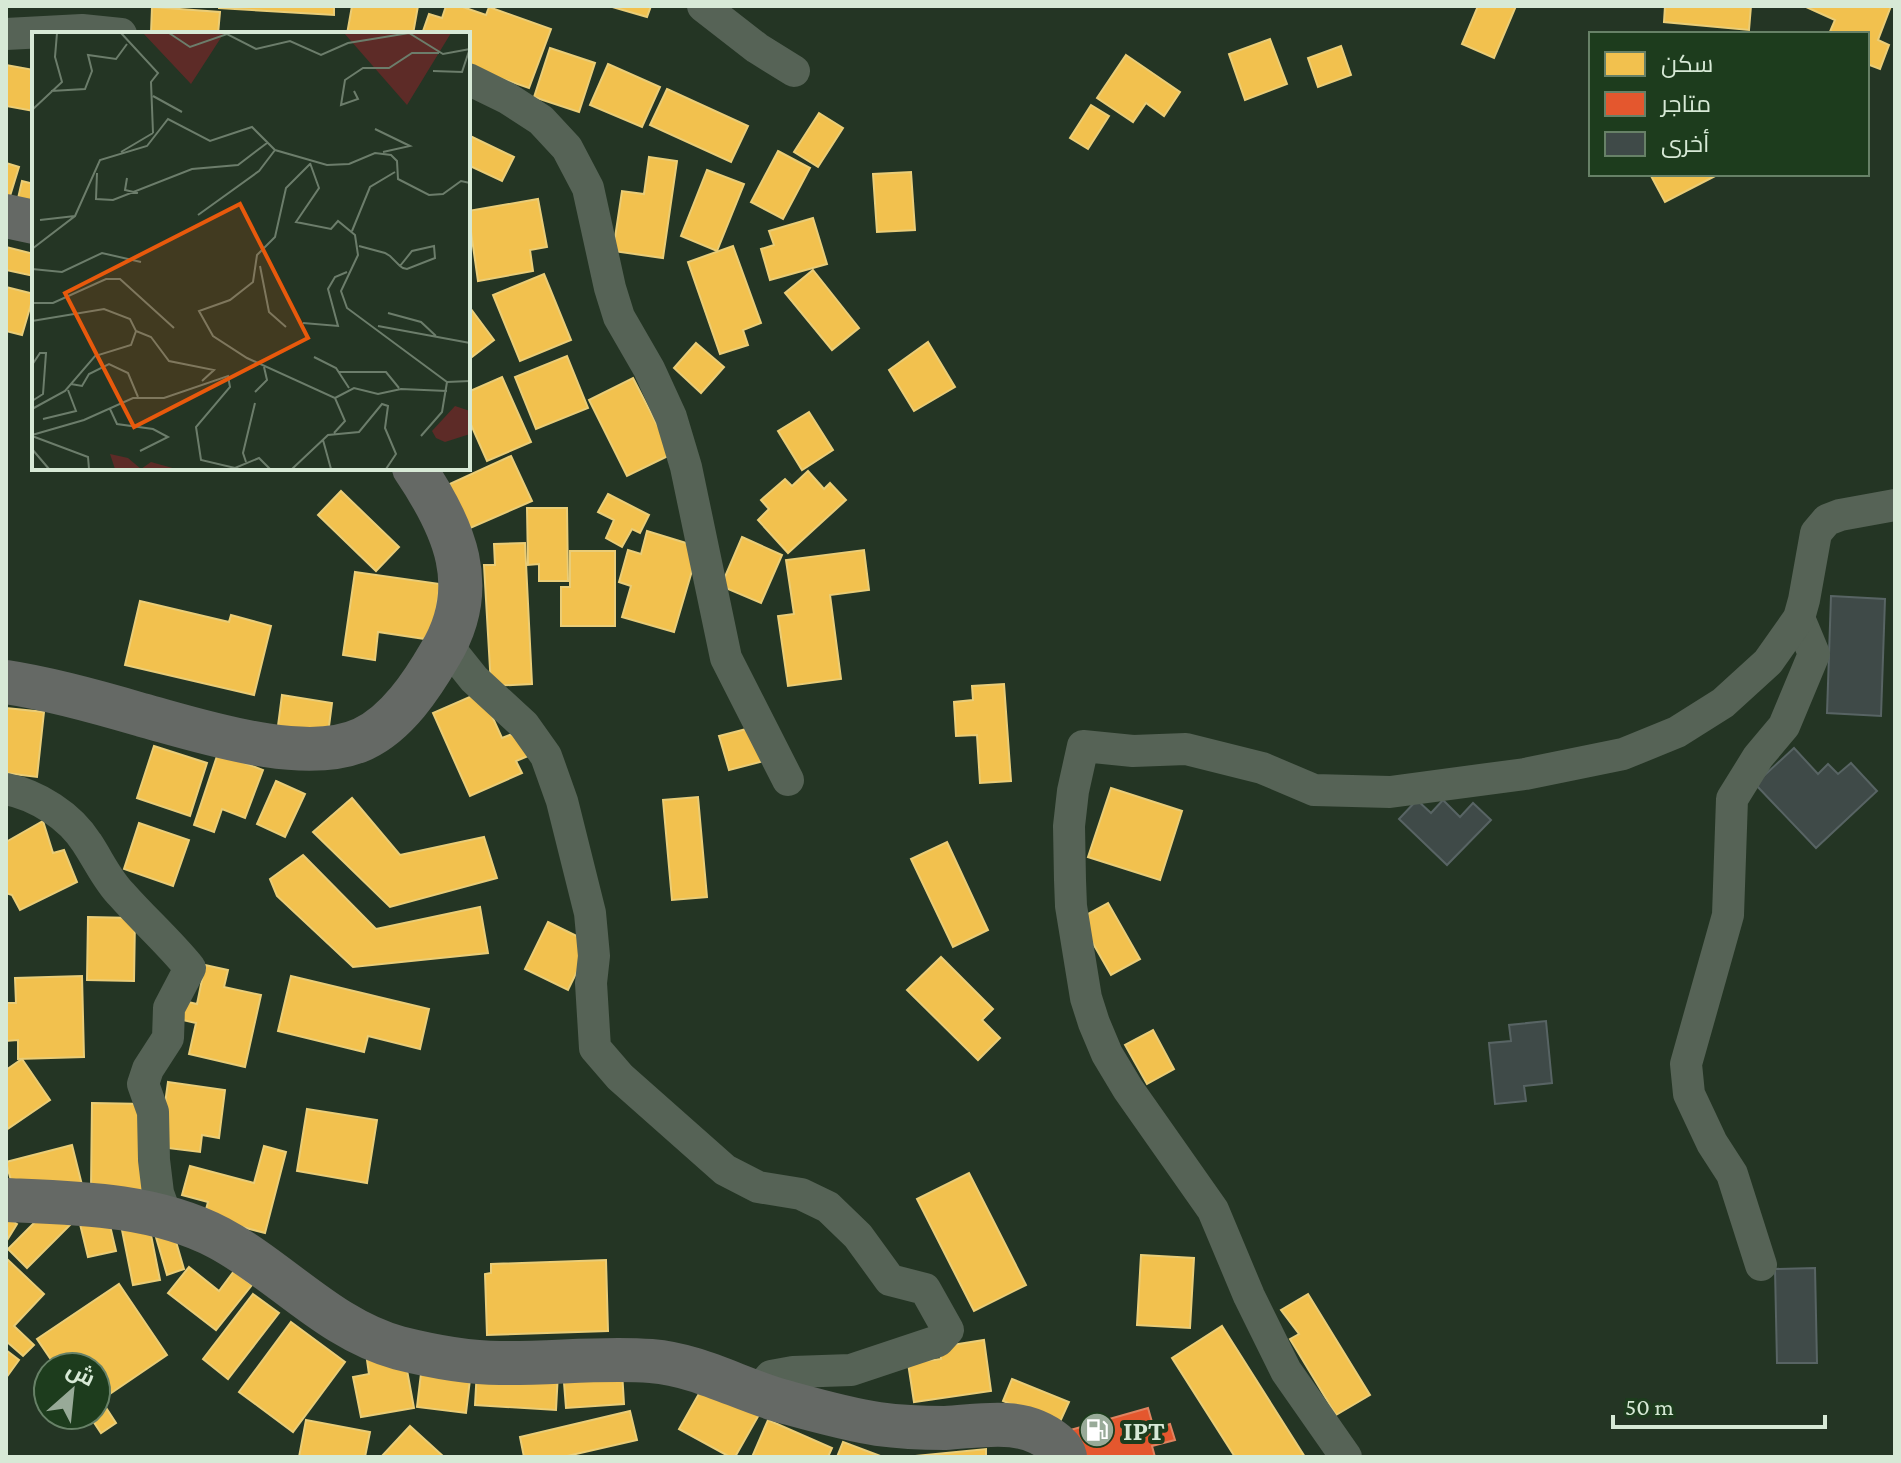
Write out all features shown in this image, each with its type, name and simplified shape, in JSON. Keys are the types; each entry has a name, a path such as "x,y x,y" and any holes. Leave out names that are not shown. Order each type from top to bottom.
{"main road":[{"path":"6,216 32,222"},
{"path":"6,682 210,734 291,748 339,747 364,739 422,684 446,644 460,602 461,568 441,511 415,470"},
{"path":"6,1200 123,1208 167,1218 218,1238 336,1320 396,1347 497,1364 670,1363 702,1370 775,1399 850,1419 892,1426 943,1428 1011,1424 1046,1435 1063,1450 1065,1457"}],"street":[{"path":"703,6 757,48 794,71"},
{"path":"44,32 102,32"},
{"path":"6,34 32,33"},
{"path":"470,80 507,98 541,120 567,148 588,188 619,317 649,369 679,442 726,658 788,780"},
{"path":"1346,1457 1286,1371 1249,1296 1213,1210 1128,1089 1107,1054 1094,1023 1086,998 1071,906 1069,826 1083,746 1133,751 1186,749 1262,768 1314,790 1390,792 1525,774 1623,754 1677,732 1723,703 1768,662 1799,618 1811,549 1816,533 1827,520 1895,505"},
{"path":"1761,1265 1732,1174 1712,1143 1689,1094 1686,1064 1728,915 1732,799 1758,757 1784,726 1814,654 1799,618"},
{"path":"446,644 474,679 524,725 546,756 590,913 594,956 591,983 595,1048 620,1077 725,1170 758,1187 801,1194 828,1207 858,1236 890,1280 925,1289 948,1330 938,1341 851,1370 771,1376 764,1384 775,1399"},
{"path":"6,789 15,790 59,812 85,840 121,895 190,968 169,1008 168,1038 148,1069 143,1084 153,1112 158,1193 167,1218"}],"building: سكن":[{"path":"334,6 334,15 219,8"},
{"path":"352,6 418,6 413,32 347,32"},
{"path":"446,6 460,6 486,15 489,7 551,29 529,88 470,68 470,32 423,32 429,14 442,18"},
{"path":"609,6 651,6 647,17"},
{"path":"1478,6 1516,6 1494,58 1462,44"},
{"path":"1665,6 1751,6 1749,30 1664,22"},
{"path":"1804,6 1891,6 1878,40 1889,45 1880,69 1869,65 1869,32 1830,32 1835,20"},
{"path":"152,7 220,12 218,32 151,32"},
{"path":"1270,39 1287,84 1245,100 1229,54"},
{"path":"1341,46 1351,75 1318,87 1308,58"},
{"path":"550,48 595,63 579,112 534,97"},
{"path":"1126,55 1180,92 1164,116 1146,103 1133,122 1097,98"},
{"path":"608,64 660,87 642,127 590,105"},
{"path":"6,65 32,70 32,111 6,106"},
{"path":"667,89 748,126 731,162 650,125"},
{"path":"1091,105 1109,116 1088,149 1070,138"},
{"path":"819,113 843,128 818,167 794,152"},
{"path":"470,136 514,157 502,181 470,166"},
{"path":"778,151 810,168 783,219 751,202"},
{"path":"649,157 677,161 663,258 613,251 622,191 644,194"},
{"path":"6,163 19,167 6,209"},
{"path":"707,170 744,184 717,251 681,236"},
{"path":"911,172 915,230 877,232 873,174"},
{"path":"1651,176 1715,176 1665,202"},
{"path":"22,181 32,184 32,220 14,216"},
{"path":"538,199 547,247 530,250 533,271 478,281 470,211"},
{"path":"813,218 827,264 770,280 761,249 774,245 769,231"},
{"path":"733,246 761,323 743,330 748,345 720,354 688,262"},
{"path":"6,247 32,254 32,276 6,270"},
{"path":"813,270 859,328 832,350 785,293"},
{"path":"544,274 571,340 520,361 493,295"},
{"path":"6,287 32,294 22,335 6,331"},
{"path":"470,308 494,340 470,358"},
{"path":"928,342 955,387 914,411 889,370"},
{"path":"696,343 724,367 701,393 674,368"},
{"path":"567,356 588,408 536,429 515,377"},
{"path":"502,377 531,442 487,461 470,423 470,391"},
{"path":"633,378 672,454 627,476 589,400"},
{"path":"809,412 833,450 802,470 778,431"},
{"path":"511,456 532,501 461,532 441,488"},
{"path":"808,471 824,489 830,483 846,500 788,553 758,520 769,509 761,500 785,479 792,486"},
{"path":"341,491 399,547 376,571 318,515"},
{"path":"608,494 649,515 640,533 632,529 622,547 606,538 614,520 598,512"},
{"path":"527,508 567,508 568,581 539,581 539,564 528,565"},
{"path":"647,531 699,547 674,632 622,617 631,586 619,582 628,550 641,554"},
{"path":"742,537 782,555 761,603 721,586"},
{"path":"525,543 532,684 491,686 484,565 495,565 494,544"},
{"path":"864,550 869,590 830,595 841,679 788,686 778,616 794,614 786,560"},
{"path":"570,551 615,551 615,626 561,626 561,587 570,587"},
{"path":"355,572 440,584 432,640 378,632 375,660 343,655"},
{"path":"140,601 229,622 231,615 271,626 254,695 125,665"},
{"path":"1004,684 1011,781 980,783 977,735 956,736 954,702 973,700 972,686"},
{"path":"481,692 502,738 522,730 533,754 516,761 522,773 470,796 433,713"},
{"path":"282,695 332,703 328,734 278,726"},
{"path":"6,708 44,712 37,777 6,773"},
{"path":"754,727 764,761 729,770 719,736"},
{"path":"154,746 207,763 190,816 137,798"},
{"path":"218,753 263,770 245,818 222,809 214,832 194,825"},
{"path":"276,781 305,794 285,837 257,824"},
{"path":"1111,788 1182,811 1160,880 1088,857"},
{"path":"698,797 707,897 672,900 663,800"},
{"path":"352,798 400,855 484,837 497,878 390,907 313,832"},
{"path":"43,821 53,853 64,850 77,882 20,910 12,895 6,893 6,842"},
{"path":"139,823 189,840 173,886 124,869"},
{"path":"947,842 988,930 953,947 911,859"},
{"path":"303,855 376,929 480,907 488,953 353,967 277,896 270,879"},
{"path":"1108,903 1140,959 1111,975 1079,919"},
{"path":"88,917 135,918 134,981 87,980"},
{"path":"548,922 591,943 568,990 525,969"},
{"path":"941,957 993,1009 982,1020 1000,1038 978,1060 907,990"},
{"path":"205,965 228,970 224,987 261,995 245,1067 189,1054 196,1023 174,1018 179,1000 197,1004"},
{"path":"82,976 84,1057 18,1059 18,1040 6,1041 6,1003 16,1003 15,978"},
{"path":"291,976 429,1009 420,1049 368,1036 364,1052 278,1031"},
{"path":"1153,1030 1174,1069 1147,1084 1125,1045"},
{"path":"22,1059 50,1100 6,1130 6,1070"},
{"path":"168,1082 225,1090 219,1138 202,1135 200,1152 159,1147"},
{"path":"92,1103 146,1104 146,1190 91,1190"},
{"path":"307,1109 377,1120 367,1183 297,1171"},
{"path":"72,1145 83,1189 13,1188 6,1162"},
{"path":"264,1146 286,1152 265,1233 204,1217 208,1202 182,1195 190,1166 254,1183"},
{"path":"969,1173 1026,1285 974,1311 917,1199"},
{"path":"54,1203 73,1222 27,1268 8,1249"},
{"path":"107,1213 116,1251 88,1257 79,1220"},
{"path":"6,1217 17,1224 6,1242"},
{"path":"148,1220 160,1280 133,1285 121,1225"},
{"path":"172,1228 184,1269 167,1275 155,1234"},
{"path":"1141,1255 1194,1258 1190,1328 1137,1325"},
{"path":"7,1259 44,1294 14,1326 34,1345 23,1356 6,1341"},
{"path":"606,1260 608,1331 487,1335 485,1274 491,1273 491,1264"},
{"path":"189,1267 219,1291 234,1271 252,1285 216,1330 168,1293"},
{"path":"119,1284 167,1355 112,1392 112,1351 45,1351 37,1339"},
{"path":"253,1294 279,1313 228,1379 203,1359"},
{"path":"1308,1294 1370,1395 1336,1415 1290,1339 1299,1334 1281,1310"},
{"path":"291,1322 345,1362 293,1432 239,1392"},
{"path":"1222,1326 1305,1457 1235,1457 1172,1358"},
{"path":"984,1340 991,1391 914,1402 908,1363 941,1359 939,1347"},
{"path":"6,1350 19,1360 6,1378"},
{"path":"404,1354 414,1408 361,1417 353,1377 369,1374 367,1360"},
{"path":"422,1365 471,1371 466,1413 417,1407"},
{"path":"477,1369 558,1373 556,1410 475,1405"},
{"path":"563,1370 622,1371 624,1404 566,1408"},
{"path":"1012,1379 1069,1402 1059,1424 1003,1401"},
{"path":"705,1383 760,1413 735,1457 679,1429"},
{"path":"630,1411 637,1440 563,1457 524,1457 520,1437"},
{"path":"306,1420 370,1432 365,1457 299,1457"},
{"path":"768,1420 832,1448 828,1457 752,1457"},
{"path":"410,1426 444,1457 381,1457"},
{"path":"843,1442 883,1457 837,1457"},
{"path":"986,1449 986,1457 905,1457"}],"building: متاجر":[{"path":"1148,1408 1154,1429 1170,1424 1175,1440 1152,1446 1155,1457 1074,1457 1067,1431"}],"building: أخرى":[{"path":"1831,596 1885,599 1881,716 1827,713"},
{"path":"1794,748 1818,774 1828,764 1838,774 1851,763 1877,791 1816,848 1755,784"},
{"path":"1417,800 1431,813 1443,800 1460,817 1473,803 1491,820 1447,865 1399,819"},
{"path":"1546,1021 1552,1083 1524,1086 1526,1101 1495,1104 1489,1043 1511,1041 1509,1025"},
{"path":"1815,1268 1817,1363 1777,1363 1775,1269"}],"place":[{"name":"IPT","path":"1097,1430"}]}
